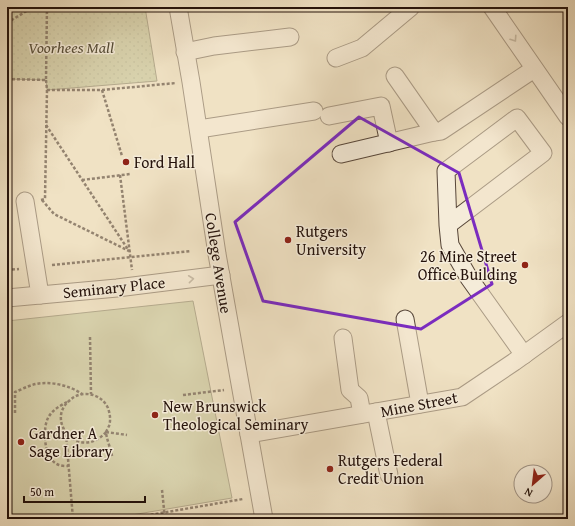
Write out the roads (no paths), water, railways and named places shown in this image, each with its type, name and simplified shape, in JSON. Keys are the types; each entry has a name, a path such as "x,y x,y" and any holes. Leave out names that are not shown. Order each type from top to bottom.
{"street":[{"name":"College Avenue","path":"178,7 221,275 264,519"},
{"path":"336,58 362,48 411,7"},
{"path":"492,7 568,117"},
{"path":"185,52 214,46 290,37"},
{"path":"341,154 441,131 534,69"},
{"path":"395,76 434,132"},
{"path":"198,130 381,106 389,143"},
{"path":"448,225 543,153 517,118 446,171 448,225 450,245 469,278 524,355"},
{"path":"25,201 40,295"},
{"name":"Seminary Place","path":"7,298 117,288 221,275"},
{"path":"404,319 420,404"},
{"name":"Mine Street","path":"249,434 462,397 568,323"},
{"path":"342,338 350,390 359,398 369,413 388,475"}],"place":[{"name":"Ford Hall","path":"126,162"},
{"name":"Rutgers University","path":"288,240"},
{"name":"26 Mine Street Office Building","path":"525,265"},
{"name":"New Brunswick Theological Seminary","path":"155,415"},
{"name":"Gardner A Sage Library","path":"21,442"},
{"name":"Rutgers Federal Credit Union","path":"330,469"}],"park label":[{"name":"Voorhees Mall","path":"71,47"}]}
